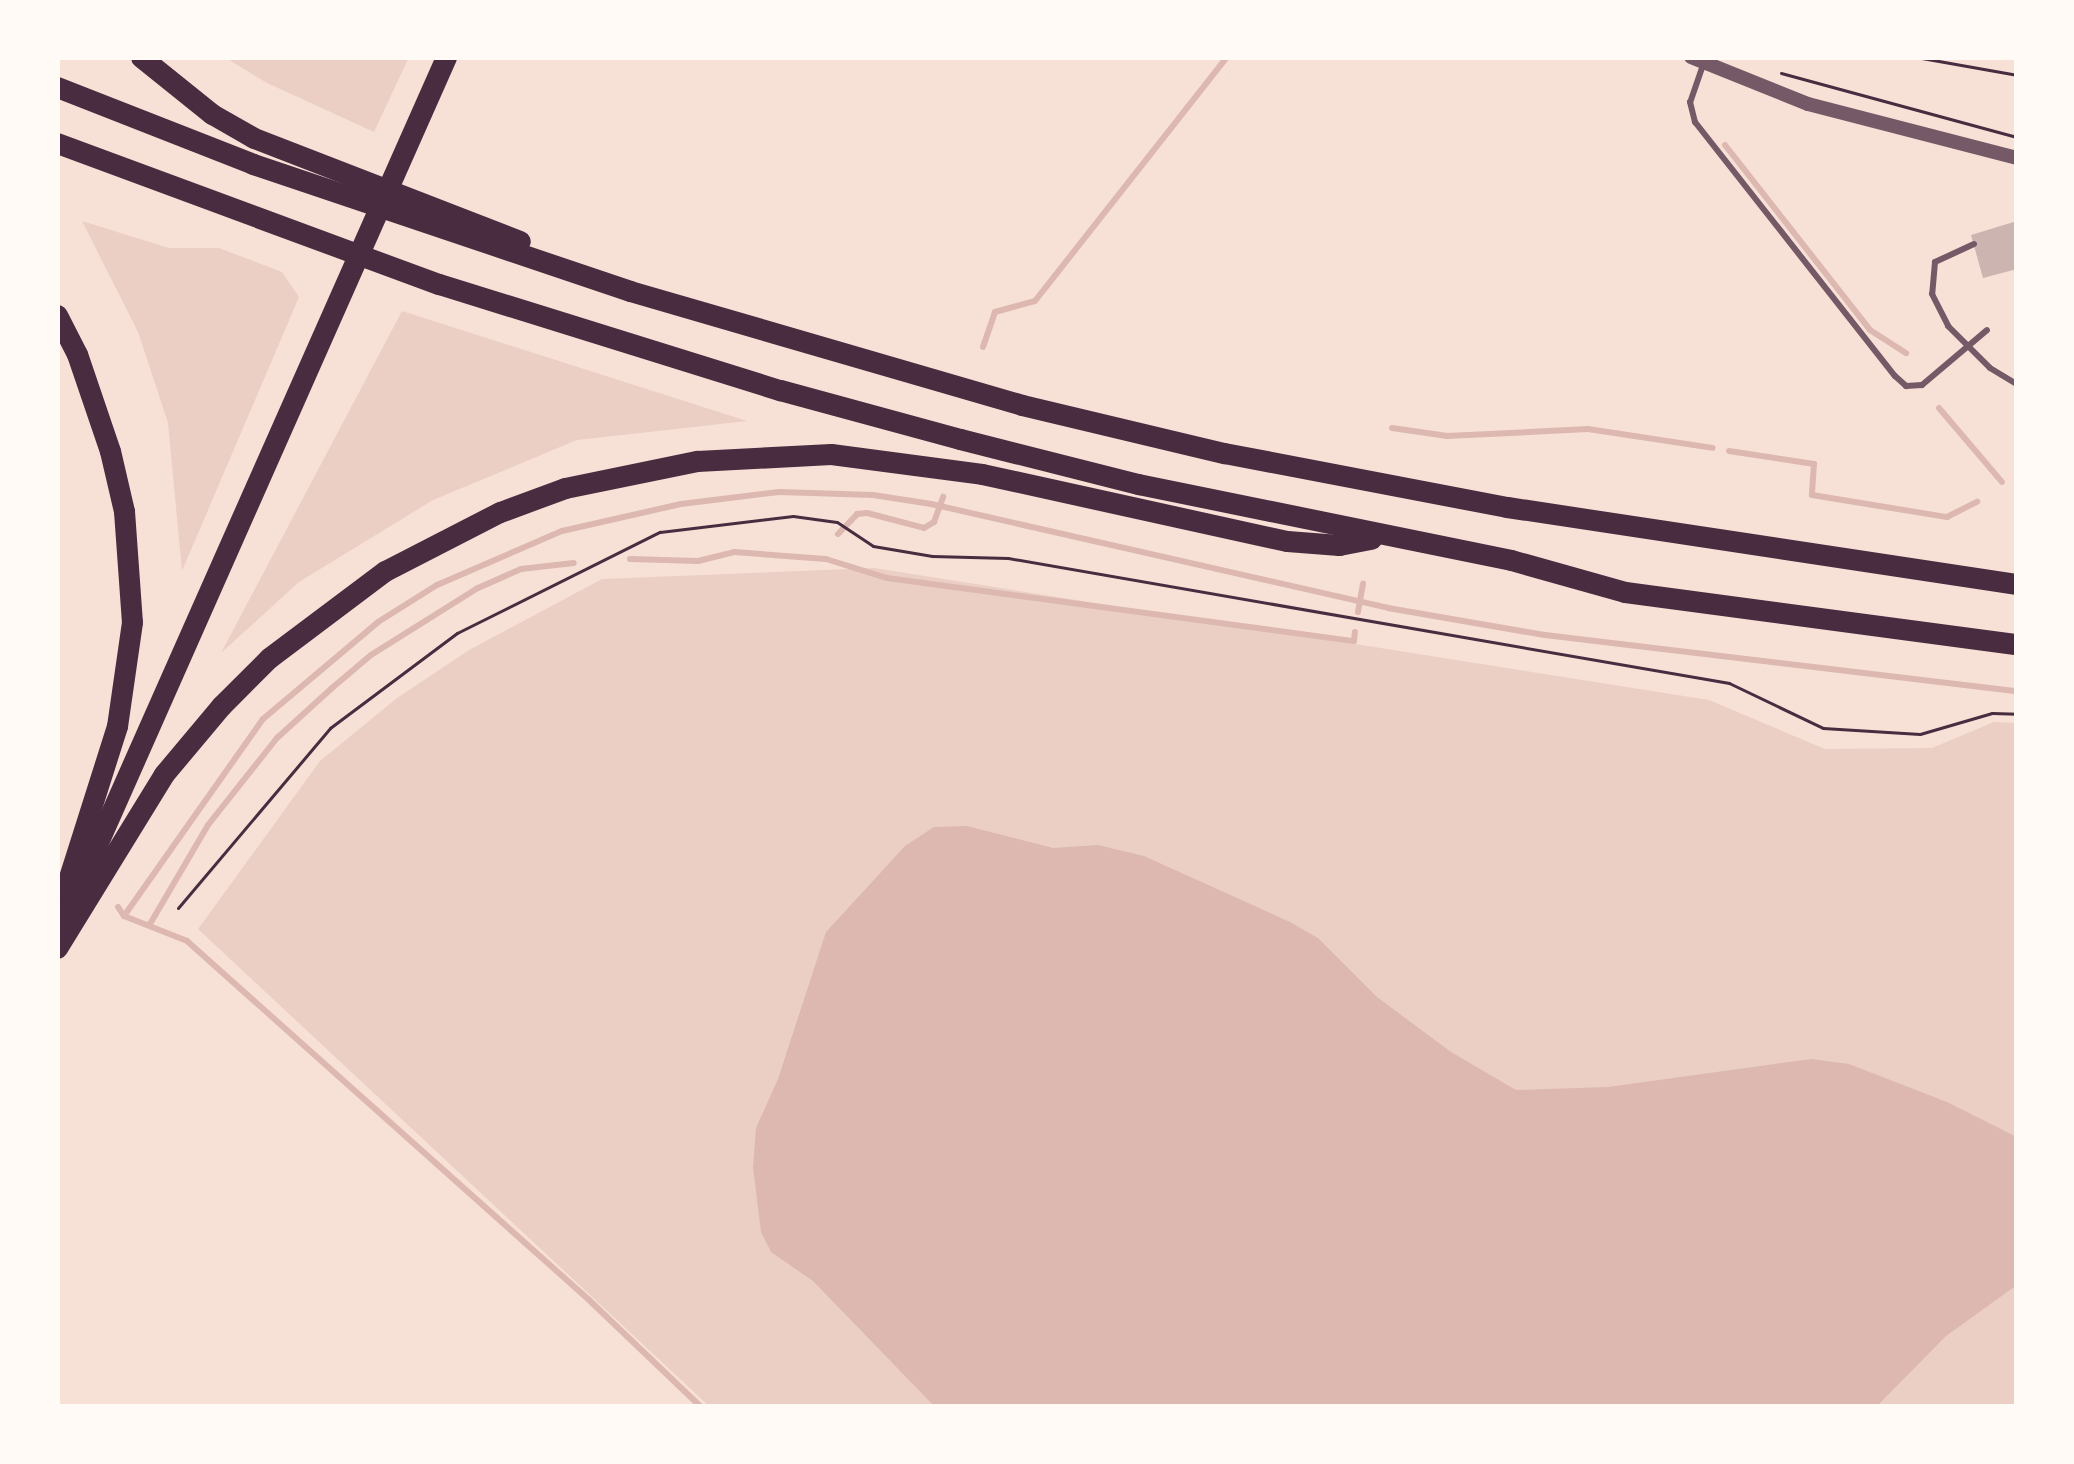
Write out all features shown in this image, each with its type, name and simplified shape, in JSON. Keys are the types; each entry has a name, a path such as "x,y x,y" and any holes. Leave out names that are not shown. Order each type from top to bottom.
{"highway":[{"path":"141,57 212,114 254,138 452,212 630,291"},
{"path":"57,935 446,57"},
{"path":"57,87 253,164 630,291 980,394 1224,453 1619,526 2017,584"},
{"path":"57,143 353,255 779,391 1138,484 1511,560 1625,592 2017,644"},
{"path":"57,315 77,354 110,451 129,548 132,622 117,726 57,915"},
{"path":"57,948 164,774 269,658 385,571 500,512 566,488 697,461 831,454 982,474 1287,541 1339,545 1381,537"}],"street":[{"path":"1697,60 1808,104 2017,158"}],"lane":[{"path":"1697,60 1690,102 1696,122 1895,376 1914,388 1987,330"},
{"path":"1973,244 1935,262 1929,282 1937,308 1990,368 2017,384"}],"path":[{"path":"1916,57 2017,75"},
{"path":"1773,70 2017,137"},
{"path":"178,908 330,728 458,633 660,532 793,515 837,522 873,546 1008,558 1729,682 1823,728 1920,734 1992,713 2017,714"}],"shaded area":[{"path":"224,57 409,57 374,132 267,83"},
{"path":"82,221 169,248 219,248 282,272 299,297 182,571 168,423 138,332"},
{"path":"402,311 747,421 577,440 433,500 299,582 221,653"},
{"path":"874,568 1709,700 1825,749 1932,748 1994,722 2017,723 2017,1407 710,1407 198,929 320,761 397,698 469,650 602,579"},
{"path":"967,826 1053,848 1098,845 1144,856 1290,922 1318,938 1377,997 1451,1052 1516,1090 1608,1087 1811,1059 1849,1064 1947,1102 2017,1137 2017,1285 1946,1336 1876,1407 935,1407 813,1281 771,1252 761,1232 753,1167 756,1128 778,1079 826,932 905,846 934,827"}],"building":[{"path":"2017,221 2017,269 1983,278 1971,235"}],"waterway":[{"path":"983,347 995,312 1035,301 1227,57"},
{"path":"1725,145 1870,330 1906,353"},
{"path":"1939,408 2002,482"},
{"path":"1392,428 1447,436 1588,429 1713,448"},
{"path":"1729,451 1814,464 1812,495 1947,517 1977,502"},
{"path":"124,916 263,719 378,622 437,585 562,531 681,504 779,492 873,495 931,504 1388,608 1545,635 2017,691"},
{"path":"838,534 857,514 867,513 924,528 934,522 943,497"},
{"path":"630,559 698,561 734,552 826,559 887,578 1354,641 1355,632"},
{"path":"150,924 208,825 277,738 332,688 371,655 478,588 521,569 574,563"},
{"path":"1358,612 1363,583"},
{"path":"118,907 124,916 187,941 588,1299 701,1407"}]}
